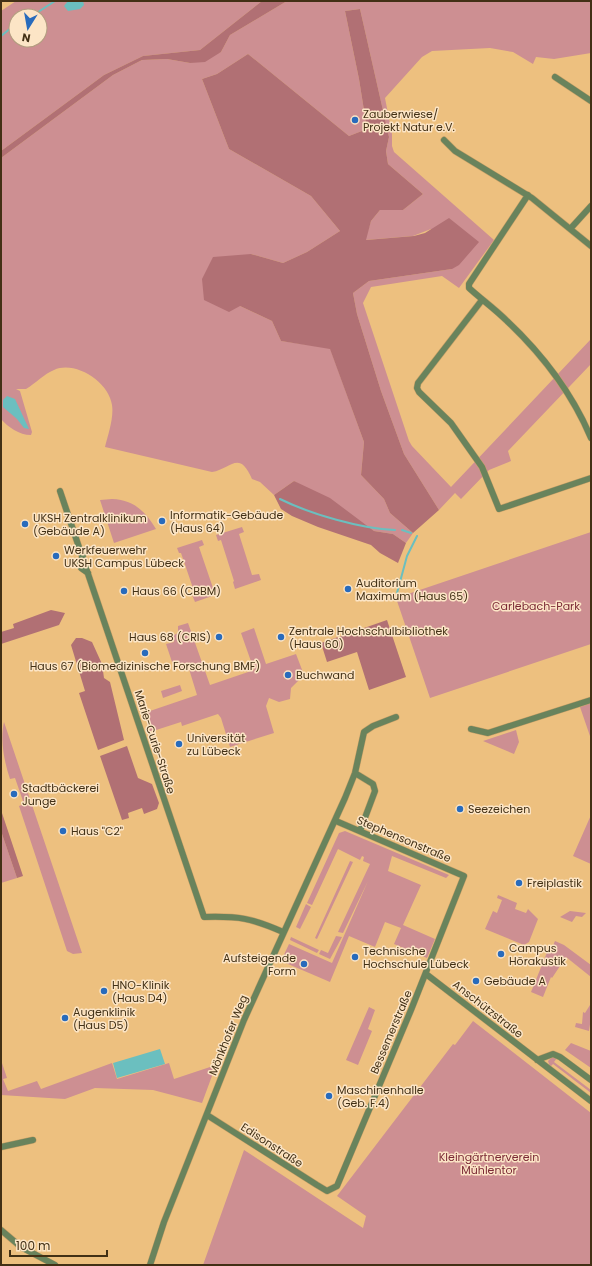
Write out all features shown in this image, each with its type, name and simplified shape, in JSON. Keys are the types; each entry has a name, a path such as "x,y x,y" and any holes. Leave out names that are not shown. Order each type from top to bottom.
{"street":[{"path":"555,77 591,101"},
{"path":"444,140 455,151 528,195 571,228 591,246"},
{"path":"528,195 468,284 469,288 505,319 531,345 566,390 578,409 591,438"},
{"path":"571,228 591,206"},
{"path":"482,300 418,383 417,388 419,392 452,423 482,467 499,509 591,478"},
{"name":"Marie-Curie-Straße","path":"60,491 204,917 224,916 247,918 283,932"},
{"path":"472,728 488,733 591,700"},
{"name":"Mönkhofer Weg","path":"150,1265 164,1222 244,1020 283,932 336,821 355,773 364,732 373,726 396,718"},
{"path":"355,773 373,784 375,791 360,831"},
{"name":"Stephensonstraße","path":"336,821 464,876"},
{"name":"Bessemerstraße","path":"327,1191 337,1186 426,974 464,876"},
{"name":"Anschützstraße","path":"426,974 591,1102"},
{"path":"537,1060 553,1054 560,1057 591,1080"},
{"name":"Edisonstraße","path":"207,1115 327,1191"},
{"path":"1,1146 33,1140"},
{"path":"1,1230 20,1247 55,1265"}],"green space":[{"path":"16,1 262,1 200,50 143,56 104,75 1,151 1,11"},
{"path":"287,1 591,1 591,53 554,59 536,57 533,64 513,52 490,48 432,51 422,57 385,98 394,152 494,240 459,288 442,276 371,287 363,303 409,441 412,446 451,487 591,339 591,364 508,451 511,461 489,470 461,499 455,493 439,510 404,454 381,391 357,314 353,293 369,281 452,269 431,229 413,236 365,240 371,221 380,210 403,210 423,194 388,164 386,151 389,137 360,9 345,11 359,79 367,129 349,136 248,54 217,74 202,79 229,149 311,196 340,231 307,252 283,263 251,254 240,306 272,321 281,341 330,348 364,442 361,475 384,499 390,513 413,533 406,543 393,534 374,531 294,481 274,495 260,482 252,479 243,465 239,463 234,463 212,472 105,447 112,415 110,396 105,388 90,375 72,368 54,370 26,389 16,389 20,391 32,432 31,435 22,434 14,430 1,419 1,158 113,75 142,60 167,59 190,63 221,52 230,35"},
{"path":"112,499 133,504 148,517 156,529 114,543 100,500"},
{"path":"242,527 244,532 239,534 252,575 259,574 261,580 235,589 234,581 221,540 218,541 216,535"},
{"name":"Carlebach-Park","path":"591,532 591,644 430,698 396,598"},
{"path":"202,540 204,545 199,547 213,588 218,587 221,593 195,602 192,595 195,594 181,553 179,553 177,548"},
{"path":"188,623 210,685 254,670 241,633 254,628 266,664 296,654 304,675 291,688 290,699 279,702 269,698 266,706 274,733 230,747 221,718 218,714 182,726 181,722 150,731 144,713 197,695 189,669 181,670 178,661 172,662 166,644 174,642 172,636 178,633 178,626"},
{"path":"180,685 182,691 163,698 161,691"},
{"path":"591,703 591,739 580,707"},
{"path":"4,722 82,953 73,954 67,951 19,806 24,804 15,778 10,779 4,758 2,736"},
{"path":"516,730 519,742 514,754 483,741"},
{"path":"591,815 591,864 573,856"},
{"path":"1,831 17,878 1,883"},
{"path":"345,831 449,875 446,878 392,856 388,871 421,885 403,925 435,939 427,958 394,944 401,928 385,922 375,947 349,936 330,982 281,961 289,944 332,963 368,881 343,933 338,932 370,864 363,861 364,857 362,856 360,860 338,849 312,905 307,903 339,833"},
{"path":"350,861 353,862 317,939 315,938"},
{"path":"498,895 517,903 515,909 526,913 528,909 538,919 529,942 524,945 485,929 493,911 497,913 502,900 497,898"},
{"path":"306,904 311,907 300,929 296,927"},
{"path":"570,911 586,913 582,917 576,916 572,922 560,917"},
{"path":"336,936 342,937 330,959 319,954 321,950 328,953"},
{"path":"291,937 319,950 317,953 290,940"},
{"path":"555,941 564,945 591,965 591,977 566,957 552,978 551,977 543,997 531,992 548,950 551,950"},
{"path":"590,1005 591,1018 589,1031 575,1027 576,1023 582,1024 583,1012 585,1013"},
{"path":"369,1007 375,1010 368,1029 372,1031 358,1065 346,1060"},
{"name":"Kleingärtnerverein Mühlentor","path":"473,1021 591,1113 591,1265 203,1265 244,1150 363,1228 366,1216 337,1196 453,1044 455,1045"},
{"path":"571,1043 591,1051 591,1068 565,1050"},
{"path":"552,1057 557,1058 554,1062 591,1090 591,1093 553,1064 550,1067 548,1061"},
{"path":"1,1060 7,1078 3,1079 8,1091 37,1081 41,1089 112,1063 117,1079 169,1063 174,1079 216,1065 202,1103 153,1090 95,1088 65,1099 1,1095"}],"shaded area":[{"path":"262,1 287,1 230,35 221,52 205,62 190,63 167,59 142,60 113,75 1,158 1,151 104,75 143,56 200,50"},
{"path":"360,9 389,137 386,151 388,164 423,194 403,210 380,210 371,221 366,240 414,236 425,233 449,218 479,242 459,265 452,269 369,281 353,293 357,314 381,391 404,454 439,510 413,533 390,513 384,499 361,475 364,442 330,349 281,341 272,321 240,306 229,312 204,300 202,279 213,257 251,254 283,263 307,252 340,231 311,196 229,149 202,79 217,74 248,54 349,136 367,129 359,79 345,11"},
{"path":"294,481 330,498 374,531 393,534 406,543 398,563 380,553 371,545 318,527 292,516 281,509 274,495"},
{"path":"51,610 65,613 59,625 1,644 1,632 14,628 13,624"},
{"path":"387,620 406,677 369,690 357,652 327,662 321,643"},
{"path":"76,638 82,638 92,642 102,664 104,678 110,682 124,740 98,750 79,693 85,691 71,645"},
{"path":"127,746 138,778 152,784 159,803 157,809 144,814 142,808 128,813 129,818 122,820 100,756"},
{"path":"1,810 23,876 17,878 1,831"}],"water":[{"path":"68,1 83,1 84,5 80,9 68,11 64,6"},
{"path":"7,396 15,399 29,429 24,428 17,419 3,407 3,400"},
{"path":"160,1049 165,1064 117,1078 113,1063"}],"waterway":[{"path":"44,8 55,1"},
{"path":"1,36 8,30"},
{"path":"280,499 292,505 336,520 367,527 395,530"},
{"path":"402,530 411,533"},
{"path":"397,593 407,556 417,536"}],"place":[{"name":"Zauberwiese/ Projekt Natur e.V.","path":"355,120"},
{"name":"Informatik-Gebäude (Haus 64)","path":"162,521"},
{"name":"UKSH Zentralklinikum (Gebäude A)","path":"25,524"},
{"name":"Werkfeuerwehr UKSH Campus Lübeck","path":"56,556"},
{"name":"Auditorium Maximum (Haus 65)","path":"348,589"},
{"name":"Haus 66 (CBBM)","path":"124,591"},
{"name":"Haus 68 (CRIS)","path":"219,637"},
{"name":"Zentrale Hochschulbibliothek (Haus 60)","path":"281,637"},
{"name":"Haus 67 (Biomedizinische Forschung BMF)","path":"145,653"},
{"name":"Buchwand","path":"288,675"},
{"name":"Universität zu Lübeck","path":"179,744"},
{"name":"Stadtbäckerei Junge","path":"14,794"},
{"name":"Seezeichen","path":"460,809"},
{"name":"Haus \"C2\"","path":"63,831"},
{"name":"Freiplastik","path":"519,883"},
{"name":"Campus Hörakustik","path":"501,954"},
{"name":"Technische Hochschule Lübeck","path":"355,957"},
{"name":"Aufsteigende Form","path":"304,964"},
{"name":"Gebäude A","path":"476,981"},
{"name":"HNO-Klinik (Haus D4)","path":"104,991"},
{"name":"Augenklinik (Haus D5)","path":"65,1018"},
{"name":"Maschinenhalle (Geb. F.4)","path":"329,1096"}]}
